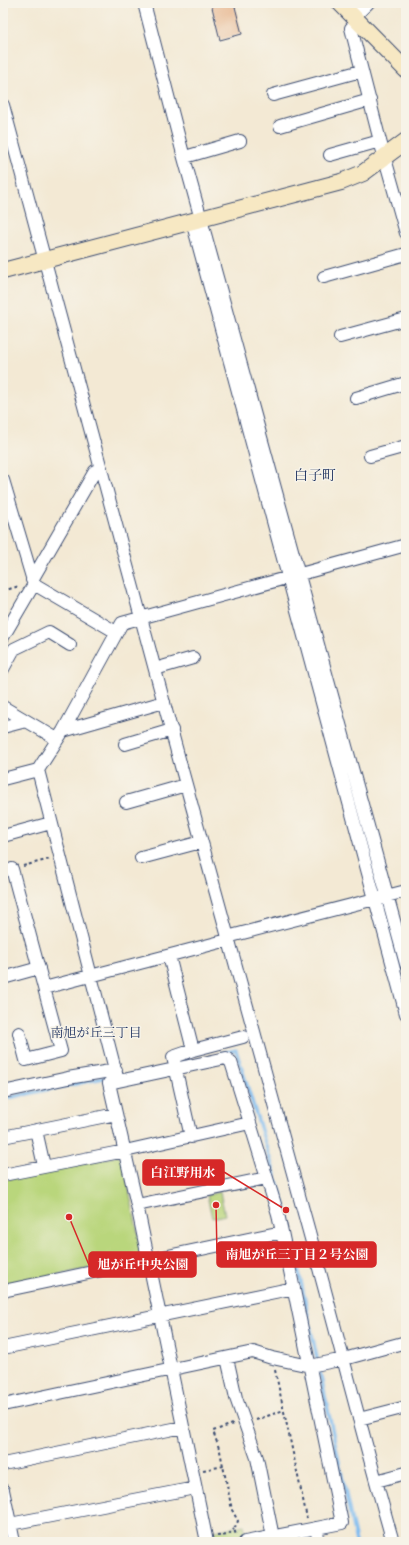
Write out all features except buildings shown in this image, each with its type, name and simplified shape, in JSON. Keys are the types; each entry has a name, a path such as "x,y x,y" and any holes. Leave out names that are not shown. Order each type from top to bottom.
{"street":[{"path":"144,3 185,157 198,220 381,897 406,1014"},
{"path":"340,3 352,23 406,70"},
{"path":"368,3 352,23 361,71 406,233"},
{"path":"273,95 361,71"},
{"path":"280,126 370,100"},
{"path":"3,105 227,939 344,1359 393,1542"},
{"path":"185,157 240,141"},
{"path":"330,155 380,141"},
{"path":"3,271 341,182 363,173 405,143"},
{"path":"324,277 406,254"},
{"path":"340,337 406,319"},
{"path":"356,398 406,383"},
{"path":"370,456 406,446"},
{"path":"3,637 95,471 101,468"},
{"path":"3,480 33,582 116,632"},
{"path":"3,779 38,770 60,735 122,623 293,575 406,546"},
{"path":"3,669 14,649 49,632 70,645"},
{"path":"3,642 14,649"},
{"path":"155,669 193,658"},
{"path":"3,707 26,721 60,735 164,702"},
{"path":"3,727 26,721"},
{"path":"125,744 172,730"},
{"path":"38,770 117,1076"},
{"path":"126,802 186,785"},
{"path":"3,836 51,823"},
{"path":"141,858 201,842"},
{"path":"12,869 61,1051 26,1060 19,1033"},
{"path":"44,988 169,956 406,891"},
{"path":"381,897 406,964"},
{"path":"169,956 193,1050"},
{"path":"4,974 39,968"},
{"path":"191,1137 173,1056 243,1036"},
{"path":"3,1092 68,1078 117,1076 177,1069 226,1058 231,1062 282,1232 342,1523 273,1537 240,1539"},
{"path":"117,1076 110,1083 137,1205 206,1539"},
{"path":"3,1137 116,1114"},
{"path":"3,1175 125,1151 250,1123"},
{"path":"36,1130 44,1166"},
{"path":"137,1205 267,1178"},
{"path":"3,1290 282,1232"},
{"path":"3,1348 294,1288"},
{"path":"3,1405 253,1352 272,1358 310,1366 344,1359 406,1342"},
{"path":"227,1358 236,1398 257,1458 273,1537"},
{"path":"359,1419 406,1407"},
{"path":"3,1464 183,1427"},
{"path":"376,1481 406,1473"},
{"path":"10,1524 195,1488"},
{"path":"3,1490 14,1542"},
{"path":"313,1529 319,1542"}],"path":[{"path":"3,591 33,582"},
{"path":"12,869 60,856"},
{"path":"272,1358 313,1529"},
{"path":"206,1539 212,1534 225,1536 230,1534 238,1521 232,1510 224,1466 214,1431 284,1410"},
{"path":"192,1472 224,1466"},
{"path":"234,1529 240,1539"}],"green space":[{"path":"118,1156 123,1161 142,1253 140,1258 3,1286 3,1180"},
{"path":"220,1192 225,1215 212,1218 207,1195"},
{"path":"244,1525 247,1537 217,1542 213,1540 210,1532"}],"waterway":[{"path":"222,1053 236,1050 286,1210 317,1358"},
{"path":"3,1099 108,1077"},
{"path":"320,1372 356,1542"}],"place":[{"name":"南旭が丘三丁目２号公園","path":"216,1205"},
{"name":"白江野用水","path":"286,1210"},
{"name":"旭が丘中央公園","path":"69,1217"}],"district":[{"name":"白子町","path":"315,475"},
{"name":"南旭が丘三丁目","path":"96,1032"}]}
